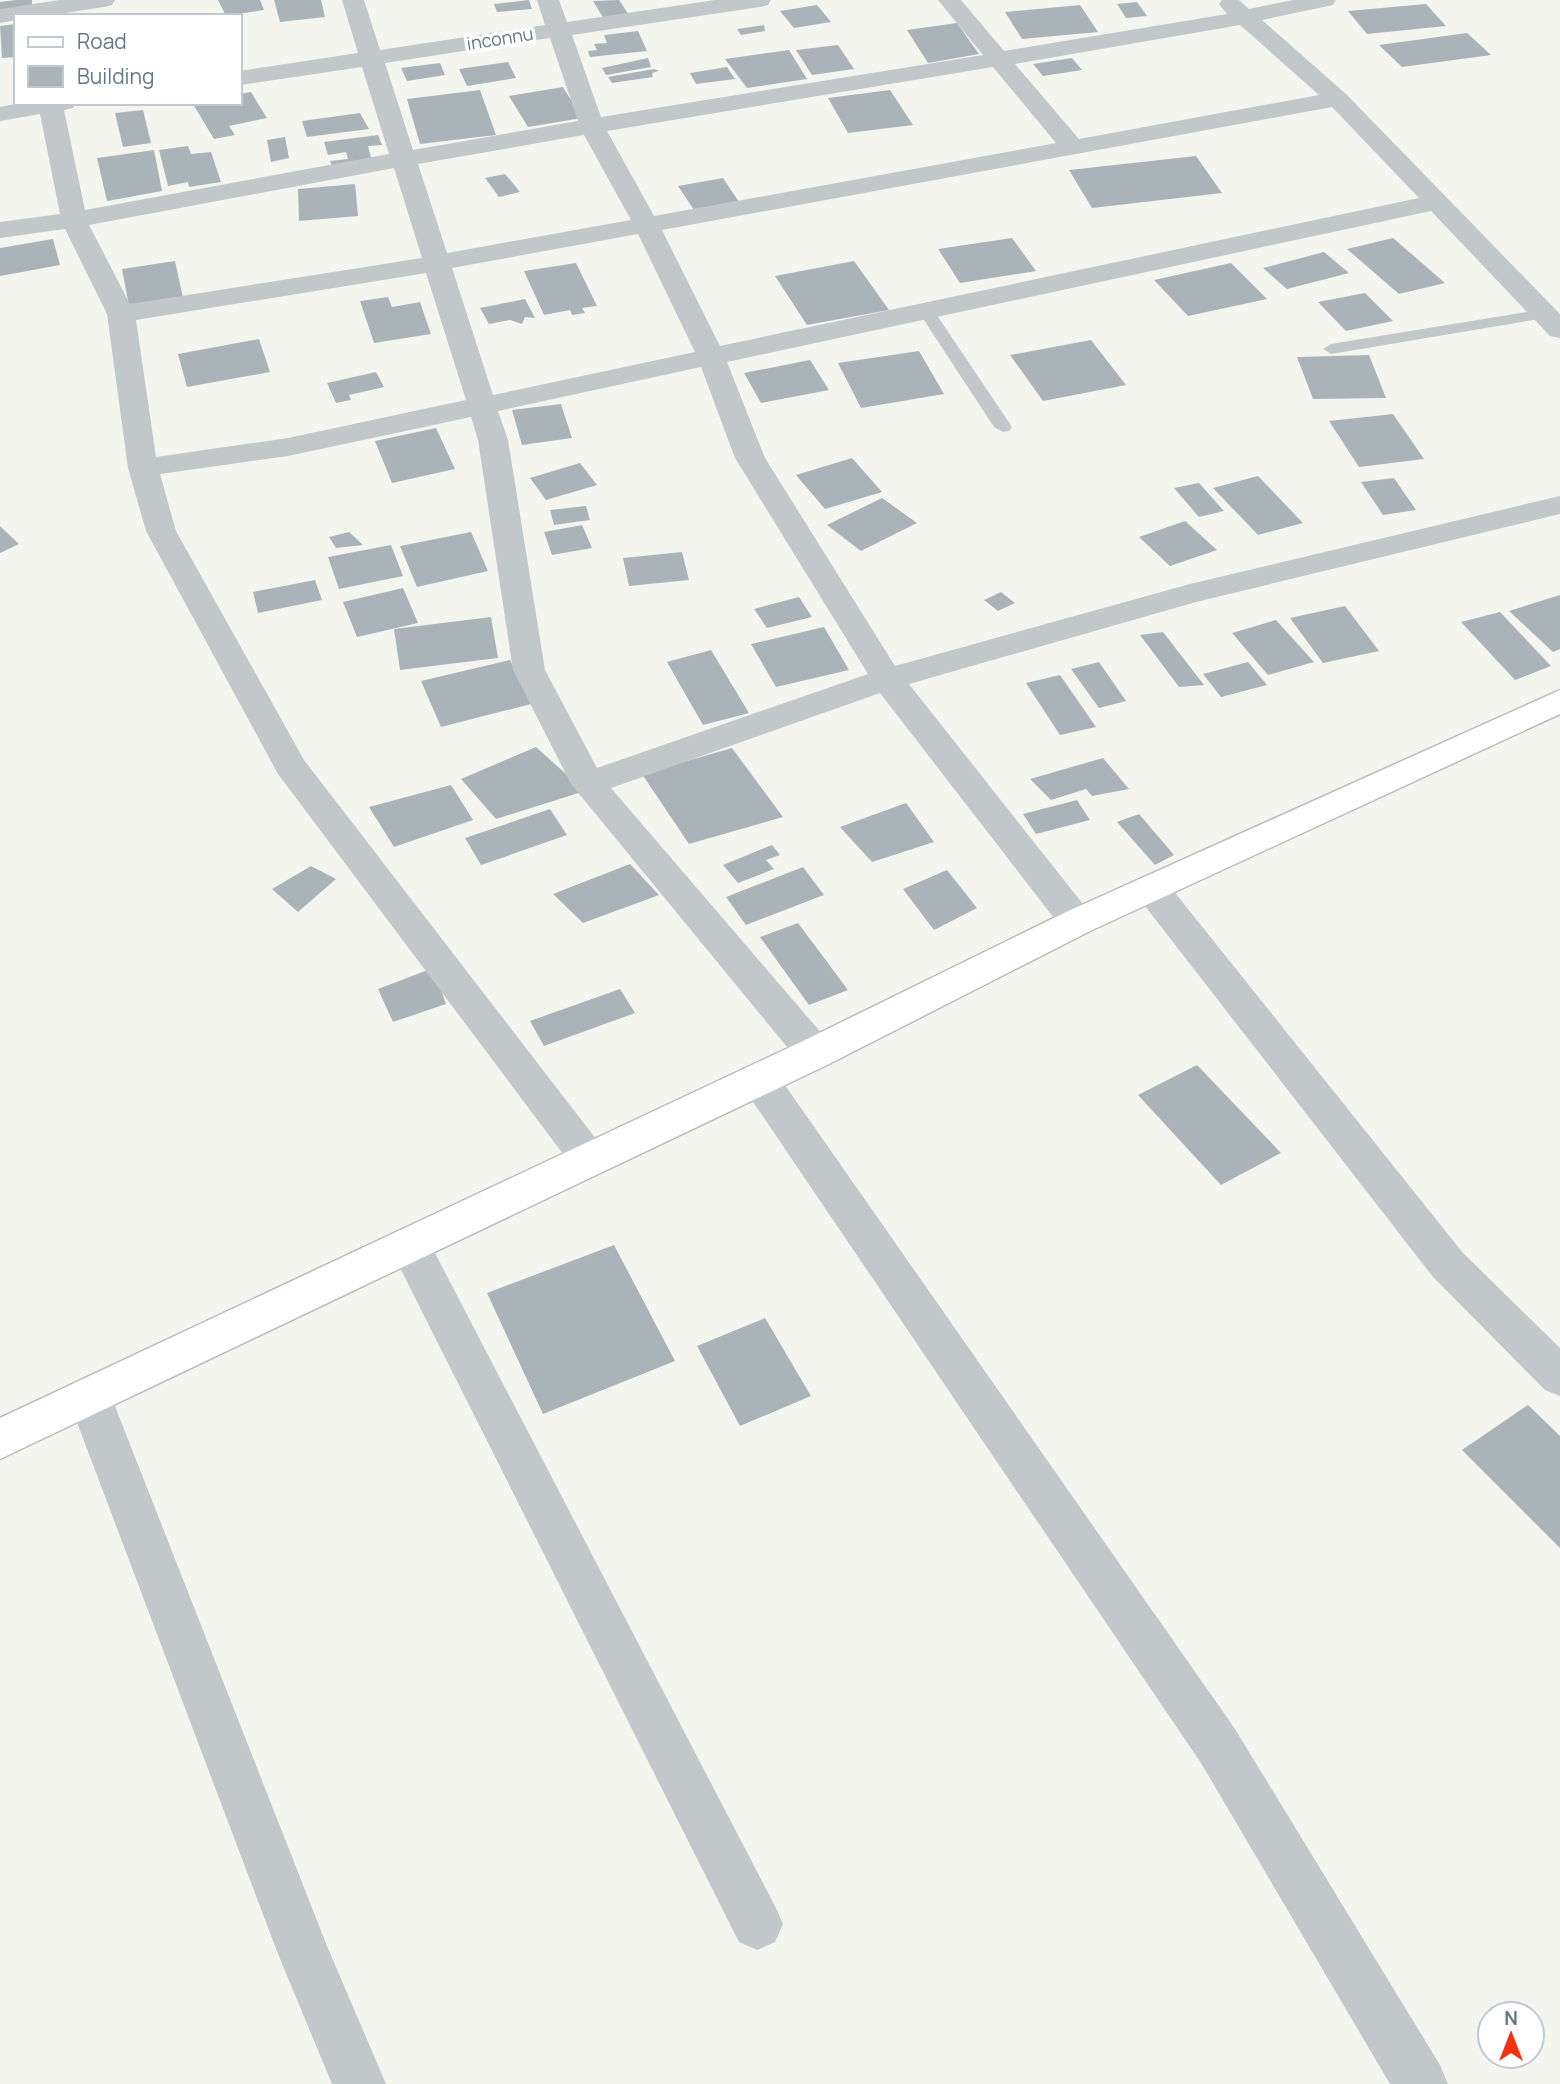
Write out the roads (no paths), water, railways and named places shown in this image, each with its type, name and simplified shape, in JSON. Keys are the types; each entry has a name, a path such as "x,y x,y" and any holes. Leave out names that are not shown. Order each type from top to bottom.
{"main road":[{"path":"0,1438 815,1053 1077,922 1560,701"}],"street":[{"path":"0,16 104,0"},
{"path":"353,0 493,440 529,670 588,784 815,1053"},
{"path":"548,0 592,126 647,226 711,356 750,458 887,679 1077,922"},
{"name":"inconnu","path":"242,78 760,0"},
{"path":"949,0 1074,149"},
{"path":"0,230 74,220 403,159 997,57 1235,9 1325,0"},
{"path":"1235,9 1338,99 1553,322"},
{"path":"121,314 647,226 1338,99"},
{"path":"0,114 50,105"},
{"path":"55,105 74,220 121,314 143,468 161,531 290,766 589,1159"},
{"path":"143,468 288,447 1435,202"},
{"path":"588,784 887,679 1190,594 1560,505"},
{"path":"1152,888 1448,1265 1560,1377"},
{"path":"759,1079 1218,1746 1421,2084"},
{"path":"409,1244 757,1924"},
{"path":"89,1396 299,1941 359,2084"}],"lane":[{"path":"926,311 1003,426"},
{"path":"1331,349 1553,322"}]}
